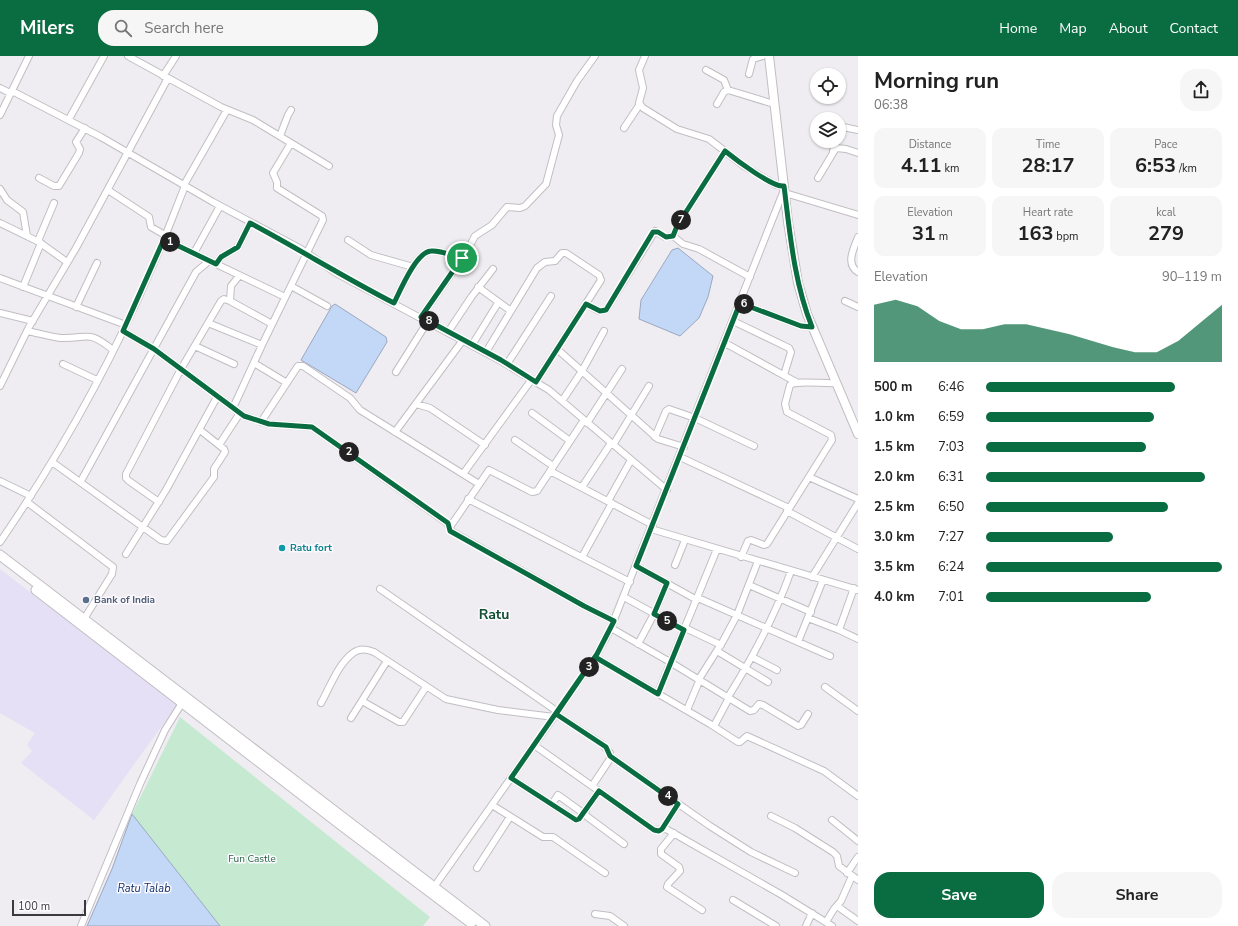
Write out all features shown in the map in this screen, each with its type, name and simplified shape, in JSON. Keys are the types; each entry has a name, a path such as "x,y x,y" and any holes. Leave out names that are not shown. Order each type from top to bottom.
{"highway":[{"path":"0,555 485,926"},
{"path":"0,562 182,703 475,926"}],"main road":[{"path":"768,56 798,283 802,301 858,434"}],"street":[{"path":"0,114 29,56"},
{"path":"69,119 104,56"},
{"path":"128,56 228,110 253,120 329,166"},
{"path":"0,386 33,320 68,262 108,190 176,56"},
{"path":"421,317 462,258 475,236 492,224 509,206 523,207 546,184 559,135 556,125 557,116 577,81 594,56"},
{"path":"624,128 640,104 643,88 640,67 645,56"},
{"path":"750,74 753,59 763,56"},
{"path":"706,70 724,80 728,90 774,104"},
{"path":"0,88 86,128 126,153 307,254 336,273 486,352 534,380 562,401 667,490"},
{"path":"717,104 724,92 728,90"},
{"path":"640,104 677,129 709,140 744,166 776,185 858,215"},
{"path":"0,542 52,462 113,350 164,237 184,186 228,110"},
{"path":"280,136 284,130 286,119 291,110"},
{"path":"39,178 54,186 59,186 79,153 80,149 76,142 86,128"},
{"path":"846,128 858,130"},
{"path":"233,408 272,324 307,254 323,217 277,188 277,180 273,175 291,143"},
{"path":"818,178 834,148"},
{"path":"833,151 840,148 858,154"},
{"path":"673,236 677,226 725,151"},
{"path":"0,189 7,200 23,212 28,236"},
{"path":"434,887 595,657 611,628 667,490 785,189"},
{"path":"108,190 149,217 151,227 164,237 239,276 285,297"},
{"path":"24,287 54,203"},
{"path":"194,253 220,206"},
{"path":"0,223 39,242 68,262"},
{"path":"216,264 221,257 238,247 250,223"},
{"path":"586,304 604,312 653,232 658,232 666,237 673,236 683,244 699,249 750,277"},
{"path":"858,237 853,249 851,263 853,268 858,272"},
{"path":"348,240 371,255 413,267"},
{"path":"394,303 413,267 423,255 431,251 462,258"},
{"path":"463,474 557,349 600,282 600,277 563,252 555,261 545,262 538,268 486,352"},
{"path":"81,481 196,272 209,260"},
{"path":"76,307 97,263"},
{"path":"448,332 478,287 493,269"},
{"path":"230,301 231,286 239,276"},
{"path":"0,278 76,307 124,328 240,413 261,422 286,426 312,427 448,523 450,530 453,532 584,606 614,621"},
{"path":"291,286 327,306"},
{"path":"478,287 511,311"},
{"path":"507,364 551,296"},
{"path":"159,502 129,481 126,478 126,474 181,369 220,301 230,301 272,324"},
{"path":"845,301 858,307"},
{"path":"472,345 498,303"},
{"path":"740,303 801,326 812,327"},
{"path":"0,312 33,320"},
{"path":"396,372 428,321"},
{"path":"733,321 789,348 791,352 784,375"},
{"path":"208,323 262,345"},
{"path":"27,331 61,338 82,335 93,337 101,340 113,350"},
{"path":"562,401 582,371 604,331"},
{"path":"396,432 463,340"},
{"path":"725,343 796,382 820,384 836,383"},
{"path":"195,346 234,364"},
{"path":"557,349 655,437 662,441 684,447"},
{"path":"254,363 287,383"},
{"path":"62,364 97,380"},
{"path":"261,422 298,366 303,366 350,398 360,410 479,484"},
{"path":"450,526 488,471 491,470 535,492 570,441 586,422 622,369"},
{"path":"741,557 748,541 766,545 809,477 832,437 787,412 785,404 788,389 792,383 796,382"},
{"path":"582,487 612,444 649,386"},
{"path":"126,554 159,502 217,397"},
{"path":"416,404 430,408 485,445"},
{"path":"655,437 667,409 695,418 754,446"},
{"path":"532,412 570,441"},
{"path":"219,445 240,413"},
{"path":"52,462 81,481 161,540 170,540 214,477 214,469 225,452 224,449 200,430"},
{"path":"515,440 551,469 652,527 685,540 856,589 839,630"},
{"path":"680,457 788,510 858,549"},
{"path":"582,557 631,460"},
{"path":"809,477 858,499"},
{"path":"0,481 31,496"},
{"path":"468,500 630,582"},
{"path":"27,502 113,567 112,574 84,619"},
{"path":"812,577 858,503"},
{"path":"675,565 685,540"},
{"path":"658,694 717,549"},
{"path":"687,710 700,679 737,615 758,561"},
{"path":"636,566 697,599 830,656"},
{"path":"714,726 767,628 781,599 791,571"},
{"path":"798,642 823,580"},
{"path":"638,644 654,614 667,583"},
{"path":"749,585 781,599 809,615 858,639"},
{"path":"380,589 556,714 606,747 610,756 678,804 750,852 795,873"},
{"path":"624,597 719,648 745,669 768,682"},
{"path":"611,628 752,711 759,704 762,704 798,726 808,714"},
{"path":"321,703 342,666 353,653 367,650 446,699 498,710 556,714"},
{"path":"595,657 714,726 738,742 747,736 752,736 776,750 813,765 830,775 858,796"},
{"path":"752,657 776,670"},
{"path":"351,718 387,661"},
{"path":"362,700 402,722 405,721 426,687"},
{"path":"825,687 858,711"},
{"path":"81,926 140,784 166,730 182,703"},
{"path":"534,745 654,830 659,831 662,829 674,833 829,924 837,906 841,901 849,874 858,857"},
{"path":"592,786 610,756"},
{"path":"511,778 576,820 579,819 584,813 599,791"},
{"path":"552,804 558,796 584,813 586,817 624,844"},
{"path":"662,829 678,804"},
{"path":"492,805 543,837 553,837 605,873"},
{"path":"771,816 795,828 833,852 837,856 839,866 858,880"},
{"path":"477,868 510,817"},
{"path":"832,820 858,841"},
{"path":"674,833 661,849 661,854 679,867 680,872 668,884 667,887 702,910"},
{"path":"733,900 776,926"},
{"path":"837,906 858,921"},
{"path":"595,914 610,916 624,926"},
{"path":"806,926 812,914"}],"shaded area":[{"path":"0,569 177,705 94,820 21,763 32,751 27,745 35,733 0,713"}],"green space":[{"name":"Fun Castle","path":"180,717 430,917 423,926 220,926 132,814"}],"water":[{"path":"678,248 713,276 708,297 699,318 680,336 639,319 641,300 672,250"},
{"path":"335,304 386,337 387,342 356,393 301,360 332,306"},
{"name":"Ratu Talab","path":"132,814 220,926 87,926 112,869"}],"place":[{"name":"Ratu fort","path":"282,548"},
{"name":"Bank of India","path":"86,600"}],"district":[{"name":"Ratu","path":"494,614"}],"route":[{"path":"725,151 744,166 779,187 784,186 798,283 802,301 812,327 808,328 801,326 740,303 636,566 667,583 654,614 684,630 658,694 595,657 556,714 584,734 602,744 610,753 610,756 678,804 662,829 659,831 654,830 599,791 579,819 576,820 511,778 597,654 614,621 554,590 450,531 450,525 448,523 312,427 269,424 252,420 244,416 154,349 123,331 164,239 198,254 216,264 221,257 239,246 244,231 250,223 301,250 336,273 363,288 394,303 412,269 420,258 427,252 438,252 462,258 421,317 501,360 536,382 586,304 602,312 606,310 653,232 658,232 666,237 673,236 675,229 725,151"}]}
